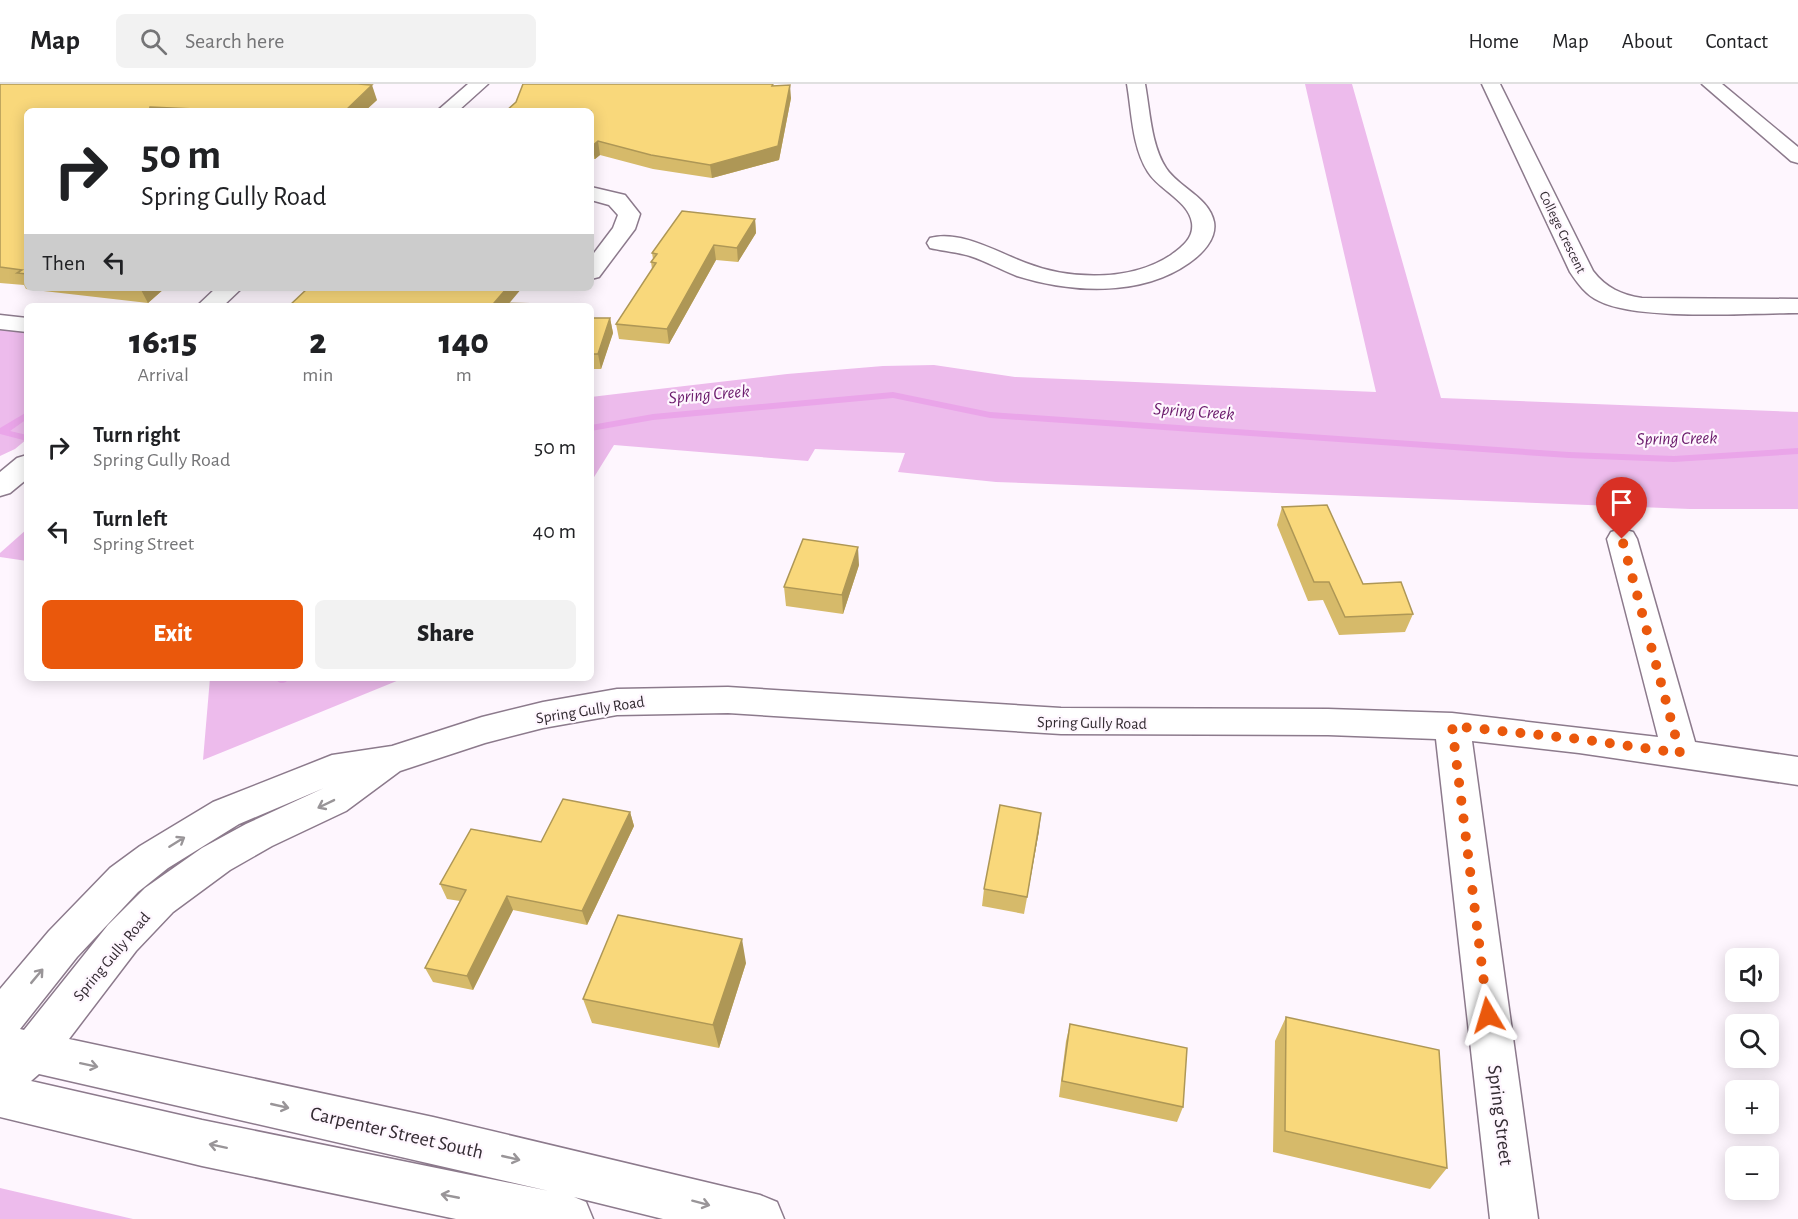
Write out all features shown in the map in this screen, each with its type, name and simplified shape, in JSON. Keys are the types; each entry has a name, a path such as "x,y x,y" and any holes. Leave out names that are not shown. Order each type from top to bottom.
{"street":[{"path":"430,108 450,84"},
{"path":"451,108 479,84"},
{"path":"938,243 980,252 1030,272 1072,280 1106,280 1139,276 1183,258 1200,240 1203,232 1202,217 1163,178 1152,162 1136,84"},
{"name":"College Crescent","path":"1491,84 1582,272 1594,289 1620,302 1642,305 1798,306"},
{"path":"1711,84 1798,157"},
{"path":"594,194 617,200 629,214 624,229 594,268"},
{"path":"212,303 226,291"},
{"path":"0,322 24,325"},
{"path":"0,487 24,467"},
{"path":"1622,539 1680,753"},
{"name":"Spring Gully Road","path":"0,1021 91,912 124,880 154,857 226,813 332,769 392,760 482,730 543,715 617,702 728,700 1061,722 1347,723 1452,726 1579,739 1798,771"},
{"name":"Spring Street","path":"1452,726 1514,1219"},
{"name":"Spring Gully Road","path":"11,1059 159,900 216,859 259,835 333,801 392,760"},
{"name":"Carpenter Street South","path":"11,1059 445,1143 658,1192 760,1219"},
{"path":"0,1095 202,1143 569,1219"}],"shaded area":[{"path":"1305,84 1352,84 1441,398 1798,412 1798,509 1690,509 996,482 898,472 905,453 815,449 808,461 614,445 594,477 594,397 787,374 883,366 934,365 1015,377 1376,392"},
{"path":"0,329 24,333 24,442 0,456"},
{"path":"24,532 24,561 0,557 0,553"},
{"path":"210,681 397,681 203,760"},
{"path":"0,1188 133,1219 0,1219"}],"building":[{"path":"0,84 372,85 348,108 24,108 24,274 17,273 22,270 0,267"},
{"path":"523,84 790,85 778,146 710,165 651,155 598,141 594,144 594,108 509,108 516,102"},
{"path":"682,211 755,219 737,248 714,245 667,329 616,324 656,263 651,262 657,254 652,253"},
{"path":"305,291 504,291 494,303 292,303"},
{"path":"594,318 610,318 598,354 594,354"},
{"path":"1327,505 1363,584 1401,582 1413,614 1345,617 1329,582 1314,582 1282,507"},
{"path":"803,539 858,547 842,595 784,587"},
{"path":"563,799 630,812 582,911 507,896 467,976 425,968 466,890 440,884 471,829 541,842"},
{"path":"1000,805 1041,813 1027,897 984,889"},
{"path":"618,915 742,939 713,1025 583,999"},
{"path":"1286,1017 1439,1050 1447,1168 1285,1131"},
{"path":"1070,1024 1187,1048 1183,1107 1062,1081"}],"waterway":[{"name":"Spring Creek","path":"594,427 653,417 893,395 990,415 1569,455 1674,459 1798,451"},
{"path":"2,432 24,417"},
{"path":"2,432 24,438"}],"route":[{"path":"1488,1015 1452,726 1579,739 1680,753 1622,539"}]}
